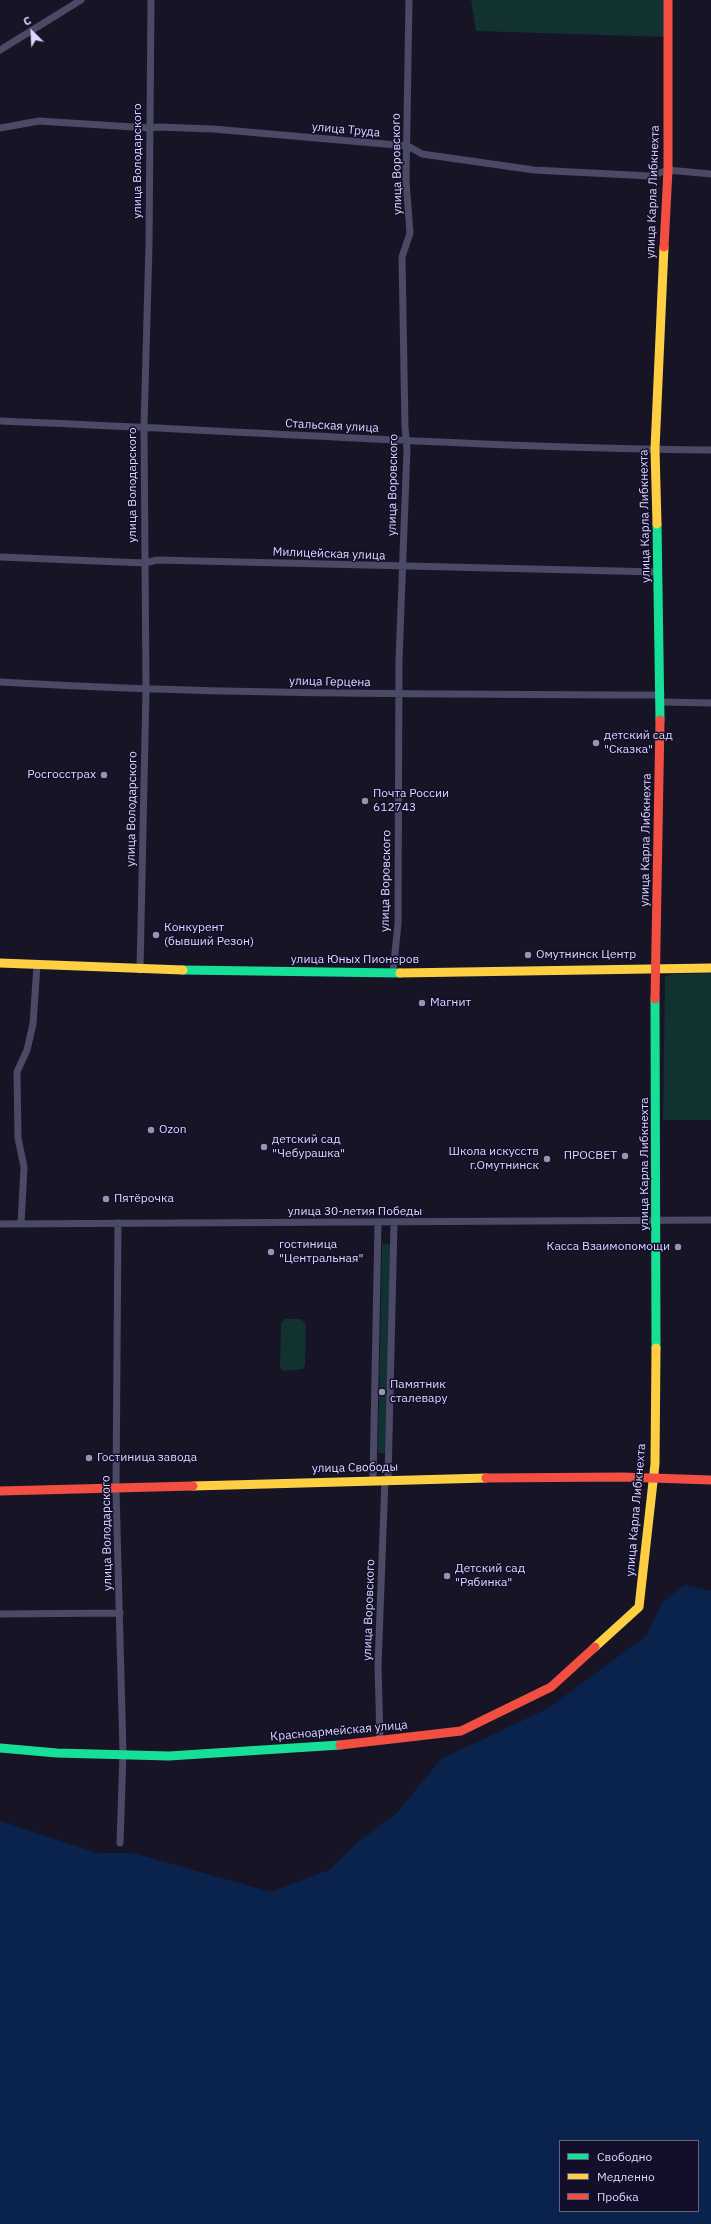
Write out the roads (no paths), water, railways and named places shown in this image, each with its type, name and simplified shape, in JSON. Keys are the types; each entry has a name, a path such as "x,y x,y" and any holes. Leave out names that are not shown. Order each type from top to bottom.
{"street":[{"path":"0,50 82,0"},
{"name":"улица Володарского","path":"140,970 146,690 144,426 149,245 148,128 151,0"},
{"name":"улица Воровского","path":"393,972 398,924 399,694 406,441 402,257 410,233 406,181 409,0"},
{"name":"улица Карла Либкнехта","path":"639,1607 654,1477 657,1220 655,970 661,699 655,449 668,170 668,0"},
{"name":"улица Труда","path":"0,128 39,121 148,128 159,127 213,130 406,146 422,154 534,170 650,176 668,170 711,174"},
{"name":"Стальская улица","path":"0,421 144,426 406,441 711,450"},
{"name":"Милицейская улица","path":"0,557 145,563 157,560 658,572"},
{"name":"улица Герцена","path":"0,682 146,690 661,699 711,703"},
{"name":"улица Юных Пионеров","path":"0,963 140,970 393,972 655,970 711,968"},
{"path":"21,1224 24,1167 18,1138 17,1072 27,1050 33,1024 37,965"},
{"name":"улица 30-летия Победы","path":"0,1224 394,1223 711,1220"},
{"name":"улица Володарского","path":"118,1223 116,1490 123,1754 120,1843"},
{"path":"373,1479 378,1223"},
{"name":"улица Воровского","path":"380,1740 378,1657 387,1479 394,1223"},
{"name":"улица Свободы","path":"0,1491 116,1490 373,1479 654,1477 711,1480"},
{"name":"Красноармейская улица","path":"0,1748 57,1753 169,1756 344,1745 461,1731 522,1703 556,1682 639,1607"},
{"path":"0,1614 120,1613"}],"water":[{"path":"685,1585 711,1591 711,2224 0,2224 0,1821 97,1853 133,1853 271,1892 329,1870 359,1841 397,1813 441,1759 547,1709 646,1636 663,1602"}],"place":[{"name":"детский сад \"Сказка\"","path":"596,743"},
{"name":"Росгосстрах","path":"104,775"},
{"name":"Почта России 612743","path":"365,801"},
{"name":"Конкурент (бывший Резон)","path":"156,935"},
{"name":"Омутнинск Центр","path":"528,955"},
{"name":"Магнит","path":"422,1003"},
{"name":"Ozon","path":"151,1130"},
{"name":"детский сад \"Чебурашка\"","path":"264,1147"},
{"name":"ПРОСВЕТ","path":"625,1156"},
{"name":"Школа искусств г.Омутнинск","path":"547,1159"},
{"name":"Пятёрочка","path":"106,1199"},
{"name":"Касса Взаимопомощи","path":"678,1247"},
{"name":"гостиница \"Центральная\"","path":"271,1252"},
{"name":"Памятник сталевару","path":"382,1392"},
{"name":"Гостиница завода","path":"89,1458"},
{"name":"Детский сад \"Рябинка\"","path":"447,1576"}]}
